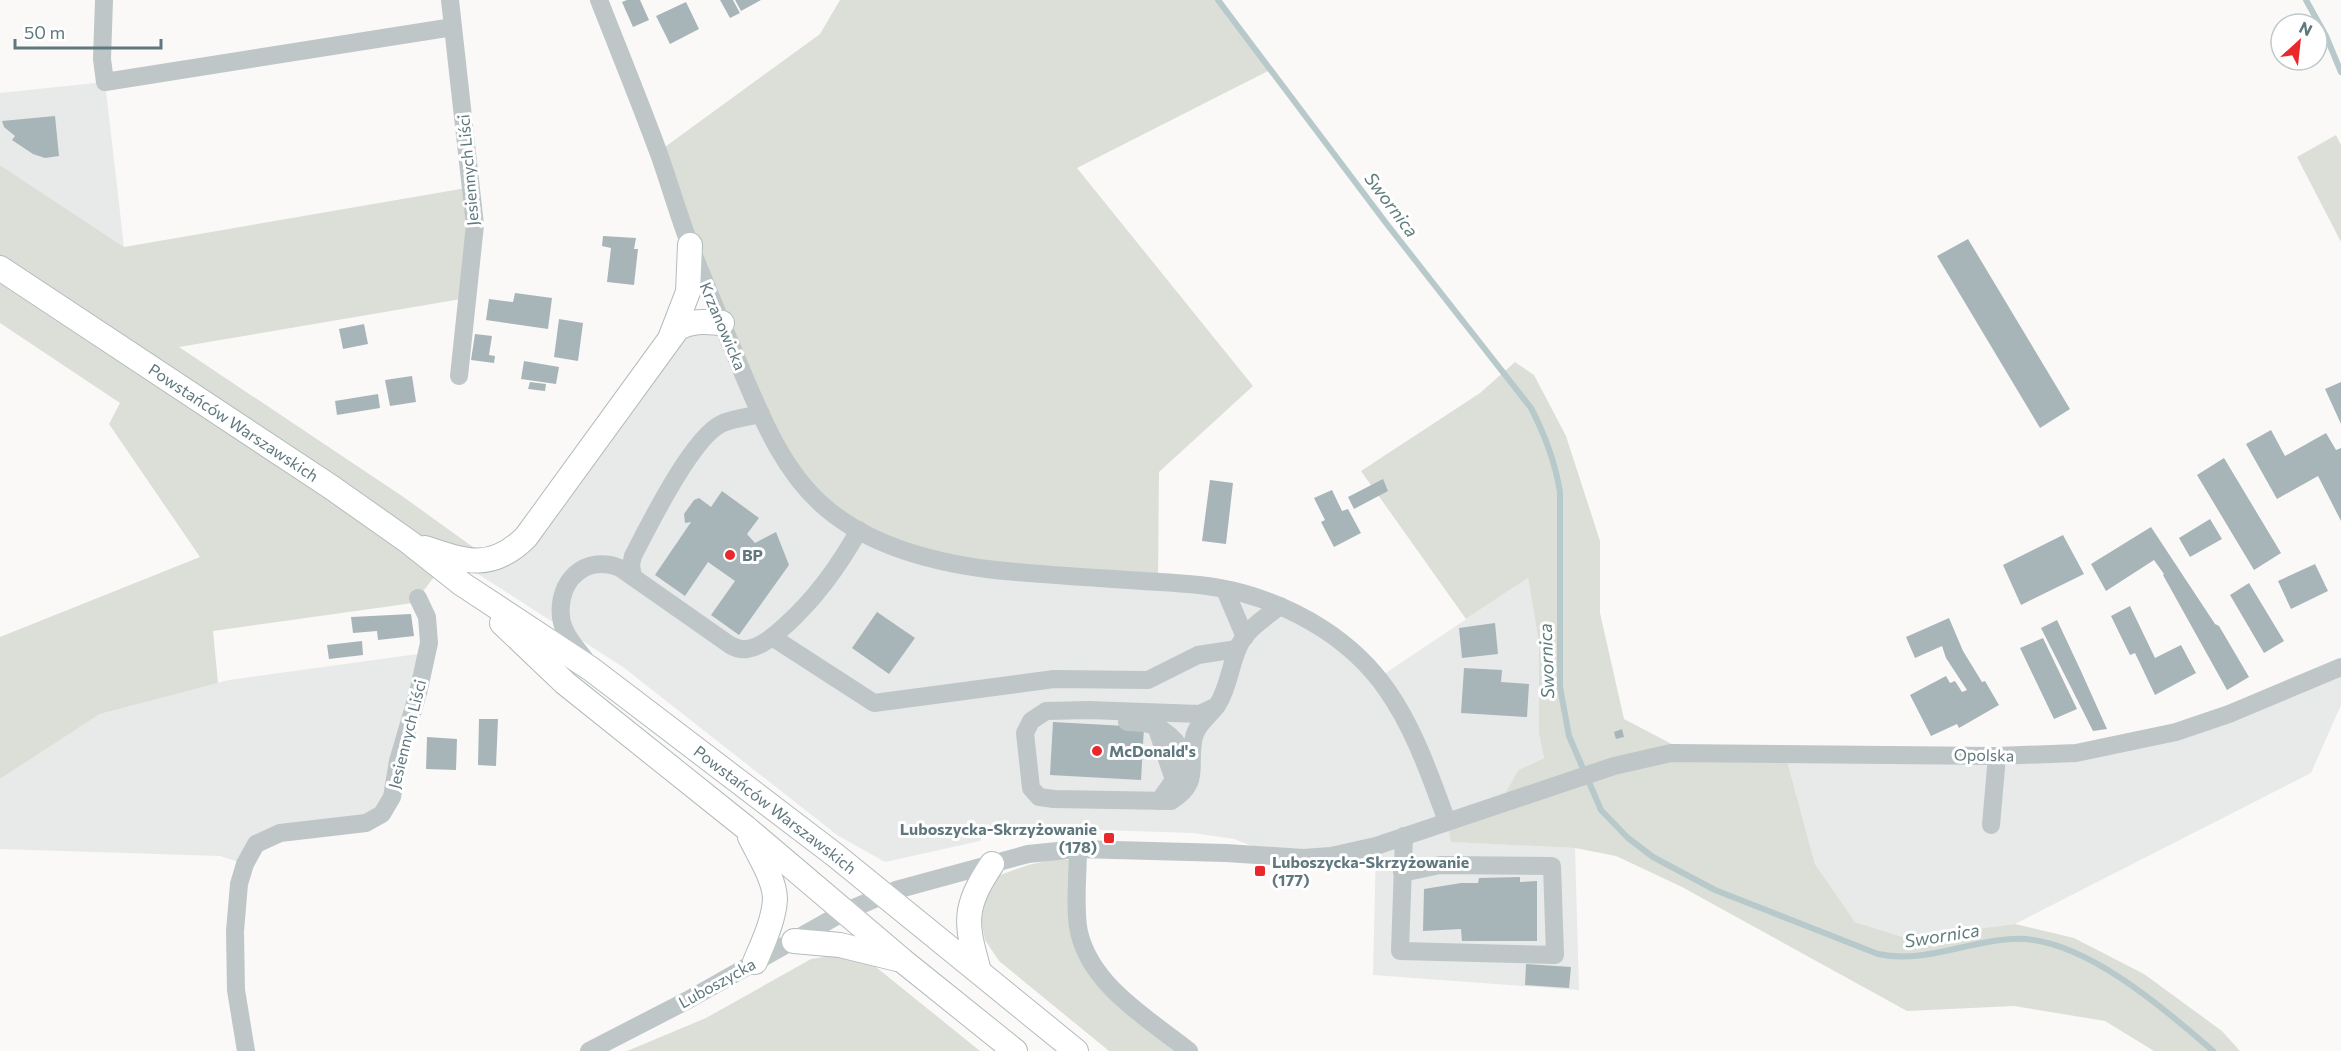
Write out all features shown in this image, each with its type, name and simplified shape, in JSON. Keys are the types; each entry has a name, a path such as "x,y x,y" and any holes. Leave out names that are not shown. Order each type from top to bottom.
{"main road":[{"path":"670,338 687,292 690,245"},
{"name":"Powstańców Warszawskich","path":"0,268 332,487 409,542 462,584 591,669 827,849 1076,1051"},
{"path":"409,542 467,561 491,560 510,552 526,537 678,328 688,322 722,323"},
{"name":"Powstańców Warszawskich","path":"462,584 565,683 745,826 844,912 1015,1051"},
{"path":"745,826 766,868 775,897 769,924 755,962"},
{"path":"979,971 970,938 968,920 974,895 992,864"},
{"path":"794,941 840,945 903,960"}],"street":[{"path":"104,0 102,59 105,82 453,27"},
{"name":"Jesiennych Liści","path":"450,0 475,225 459,376"},
{"name":"Krzanowicka","path":"599,0 658,153 690,245 761,414 777,446 805,487 826,509 859,530 893,546 951,564 1238,591 1280,606 1315,623 1362,660 1386,688 1411,729 1448,821"},
{"path":"633,577 631,566 633,556 694,448 721,424 761,414"},
{"path":"591,669 570,640 561,618 561,605 569,584 579,570 589,564 607,563 620,568 730,645 739,650 748,649 772,637 821,590 842,561 859,530"},
{"path":"1225,590 1241,643"},
{"name":"Jesiennych Liści","path":"246,1051 236,990 235,931 239,884 245,864 256,844 280,833 366,824 382,814 392,797 398,761 418,693 429,643 427,617 418,598"},
{"path":"1217,705 1200,714 1088,710 1046,711 1031,721 1025,733 1031,788 1039,797 1054,799 1171,801 1183,794 1190,783 1194,736 1201,722 1217,705 1226,689 1241,643 1250,630 1280,606"},
{"path":"772,637 874,704 1054,679 1148,680 1198,656 1241,643"},
{"name":"Opolska","path":"1078,849 1226,852 1303,858 1354,851 1614,766 1642,758 1685,752 1996,756 2076,753 2157,737 2229,714 2341,668"},
{"path":"1172,713 1194,736"},
{"path":"1031,721 1053,719 1110,721 1156,726 1174,780 1159,801"},
{"path":"1991,825 1996,756"},
{"path":"1402,873 1440,865 1552,866 1555,955 1400,951 1402,873 1404,836"},
{"path":"1078,849 1078,930 1092,964 1108,984 1131,1005 1189,1051"},
{"name":"Luboszycka","path":"589,1051 688,1000 844,912 884,895 992,864 1048,851 1078,849"}],"shaded area":[{"path":"840,0 1218,0 1270,70 1077,168 1253,386 1159,472 1158,582 986,569 868,535 794,473 658,152 820,34"},
{"path":"105,82 124,247 0,165 0,93"},
{"path":"2336,135 2341,145 2341,242 2297,157"},
{"path":"0,165 124,247 472,187 467,298 179,347 402,496 491,560 450,556 418,598 420,602 213,631 218,683 100,714 0,779 0,637 200,557 109,424 120,403 0,323"},
{"path":"698,321 1158,582 1291,610 1378,678 1528,578 1539,643 1539,734 1544,758 1518,770 1499,805 1452,842 1575,848 1579,990 1373,975 1376,846 1277,856 1234,839 1193,833 1070,829 997,837 988,823 980,841 885,862 837,835 623,667 450,556 491,560"},
{"path":"1515,362 1534,375 1566,436 1600,541 1600,613 1624,719 1685,751 1785,753 1815,864 1855,922 1906,938 2015,924 2074,938 2144,974 2222,1031 2240,1051 2154,1051 2105,1021 2014,1006 1907,1011 1682,887 1616,856 1575,848 1451,842 1447,821 1499,805 1518,770 1544,758 1539,734 1539,643 1528,578 1466,619 1361,471 1480,393"},
{"path":"418,654 382,814 280,833 245,864 220,856 0,849 0,779 100,714 229,680"},
{"path":"2341,667 2341,705 2311,773 2015,924 1906,938 1855,922 1815,864 1785,753 1935,754 2139,741"},
{"path":"1056,859 1069,860 1078,916 1092,964 1189,1051 1109,1051 999,961 985,940 981,921 982,907 1000,875 1028,865"},
{"path":"841,954 866,959 980,1051 627,1051 706,1018 811,959"}],"building":[{"path":"640,0 649,20 633,27 622,2"},
{"path":"720,0 733,0 740,13 730,18"},
{"path":"735,0 761,0 741,11"},
{"path":"686,2 699,29 670,44 656,16"},
{"path":"55,116 59,156 45,158 33,154 12,140 15,136 4,127 2,121"},
{"path":"603,236 636,238 634,249 638,249 634,285 607,282 611,248 602,246"},
{"path":"1968,239 2070,409 2040,428 1937,256"},
{"path":"515,293 552,298 548,329 486,320 489,299 513,302"},
{"path":"559,319 583,323 578,361 554,357"},
{"path":"364,324 368,344 343,349 339,329"},
{"path":"475,334 492,336 489,355 495,356 494,363 471,360"},
{"path":"524,361 559,367 556,384 521,379"},
{"path":"412,376 416,402 390,406 385,380"},
{"path":"530,382 546,384 545,391 528,389"},
{"path":"2341,382 2341,424 2325,389"},
{"path":"378,394 380,408 337,415 335,401"},
{"path":"2271,430 2285,456 2326,433 2336,450 2341,448 2341,521 2318,476 2277,499 2246,444"},
{"path":"2224,458 2281,553 2254,570 2197,475"},
{"path":"1383,479 1388,491 1354,509 1348,497"},
{"path":"1210,480 1233,483 1226,544 1202,541"},
{"path":"1332,490 1342,511 1348,509 1361,533 1334,547 1321,522 1325,520 1314,498"},
{"path":"722,491 759,518 747,534 755,543 776,532 789,565 739,635 711,615 735,581 708,562 685,596 655,575 691,522 685,523 684,514 694,500 699,498 711,507"},
{"path":"2210,519 2222,539 2190,557 2179,538"},
{"path":"2151,527 2215,624 2219,626 2249,677 2227,690 2164,574 2154,560 2106,591 2091,564"},
{"path":"2063,535 2084,574 2021,605 2003,565"},
{"path":"2315,564 2328,591 2291,609 2278,581"},
{"path":"2249,583 2284,641 2264,653 2230,595"},
{"path":"2130,606 2155,658 2181,645 2196,673 2155,695 2135,653 2130,655 2111,616"},
{"path":"877,612 915,638 889,674 852,648"},
{"path":"411,614 414,636 378,640 377,631 353,633 351,617"},
{"path":"1949,618 1963,651 1999,705 1959,728 1957,724 1931,736 1910,695 1946,676 1950,683 1955,681 1962,692 1967,690 1946,658 1942,646 1915,658 1906,637"},
{"path":"2057,620 2107,729 2093,731 2041,628"},
{"path":"1495,623 1498,654 1462,658 1459,628"},
{"path":"2043,638 2077,709 2054,719 2020,648"},
{"path":"362,641 363,655 329,659 327,645"},
{"path":"1464,668 1502,670 1501,682 1529,684 1527,717 1461,713"},
{"path":"479,719 498,719 496,766 478,765"},
{"name":"McDonald's","path":"1053,722 1144,727 1141,780 1050,775"},
{"path":"1622,729 1624,737 1616,739 1614,732"},
{"path":"427,737 457,739 456,770 426,769"},
{"path":"1520,877 1520,882 1537,881 1537,941 1462,941 1461,929 1423,931 1424,889 1461,883 1478,883 1479,878"},
{"path":"1526,964 1571,967 1569,988 1525,985"}],"waterway":[{"name":"Swornica","path":"1218,0 1386,223 1531,408 1536,418 1552,459 1560,492 1560,687 1569,736 1601,810 1628,838 1653,857 1715,890 1878,954 1912,956 2013,939 2039,941 2066,949 2093,962 2146,996 2213,1051"},
{"path":"2306,0 2326,36 2341,72"}],"place":[{"name":"BP","path":"730,555"},
{"name":"McDonald's","path":"1097,751"},
{"name":"Luboszycka-Skrzyżowanie (178)","path":"1109,838"},
{"name":"Luboszycka-Skrzyżowanie (177)","path":"1260,871"}]}
